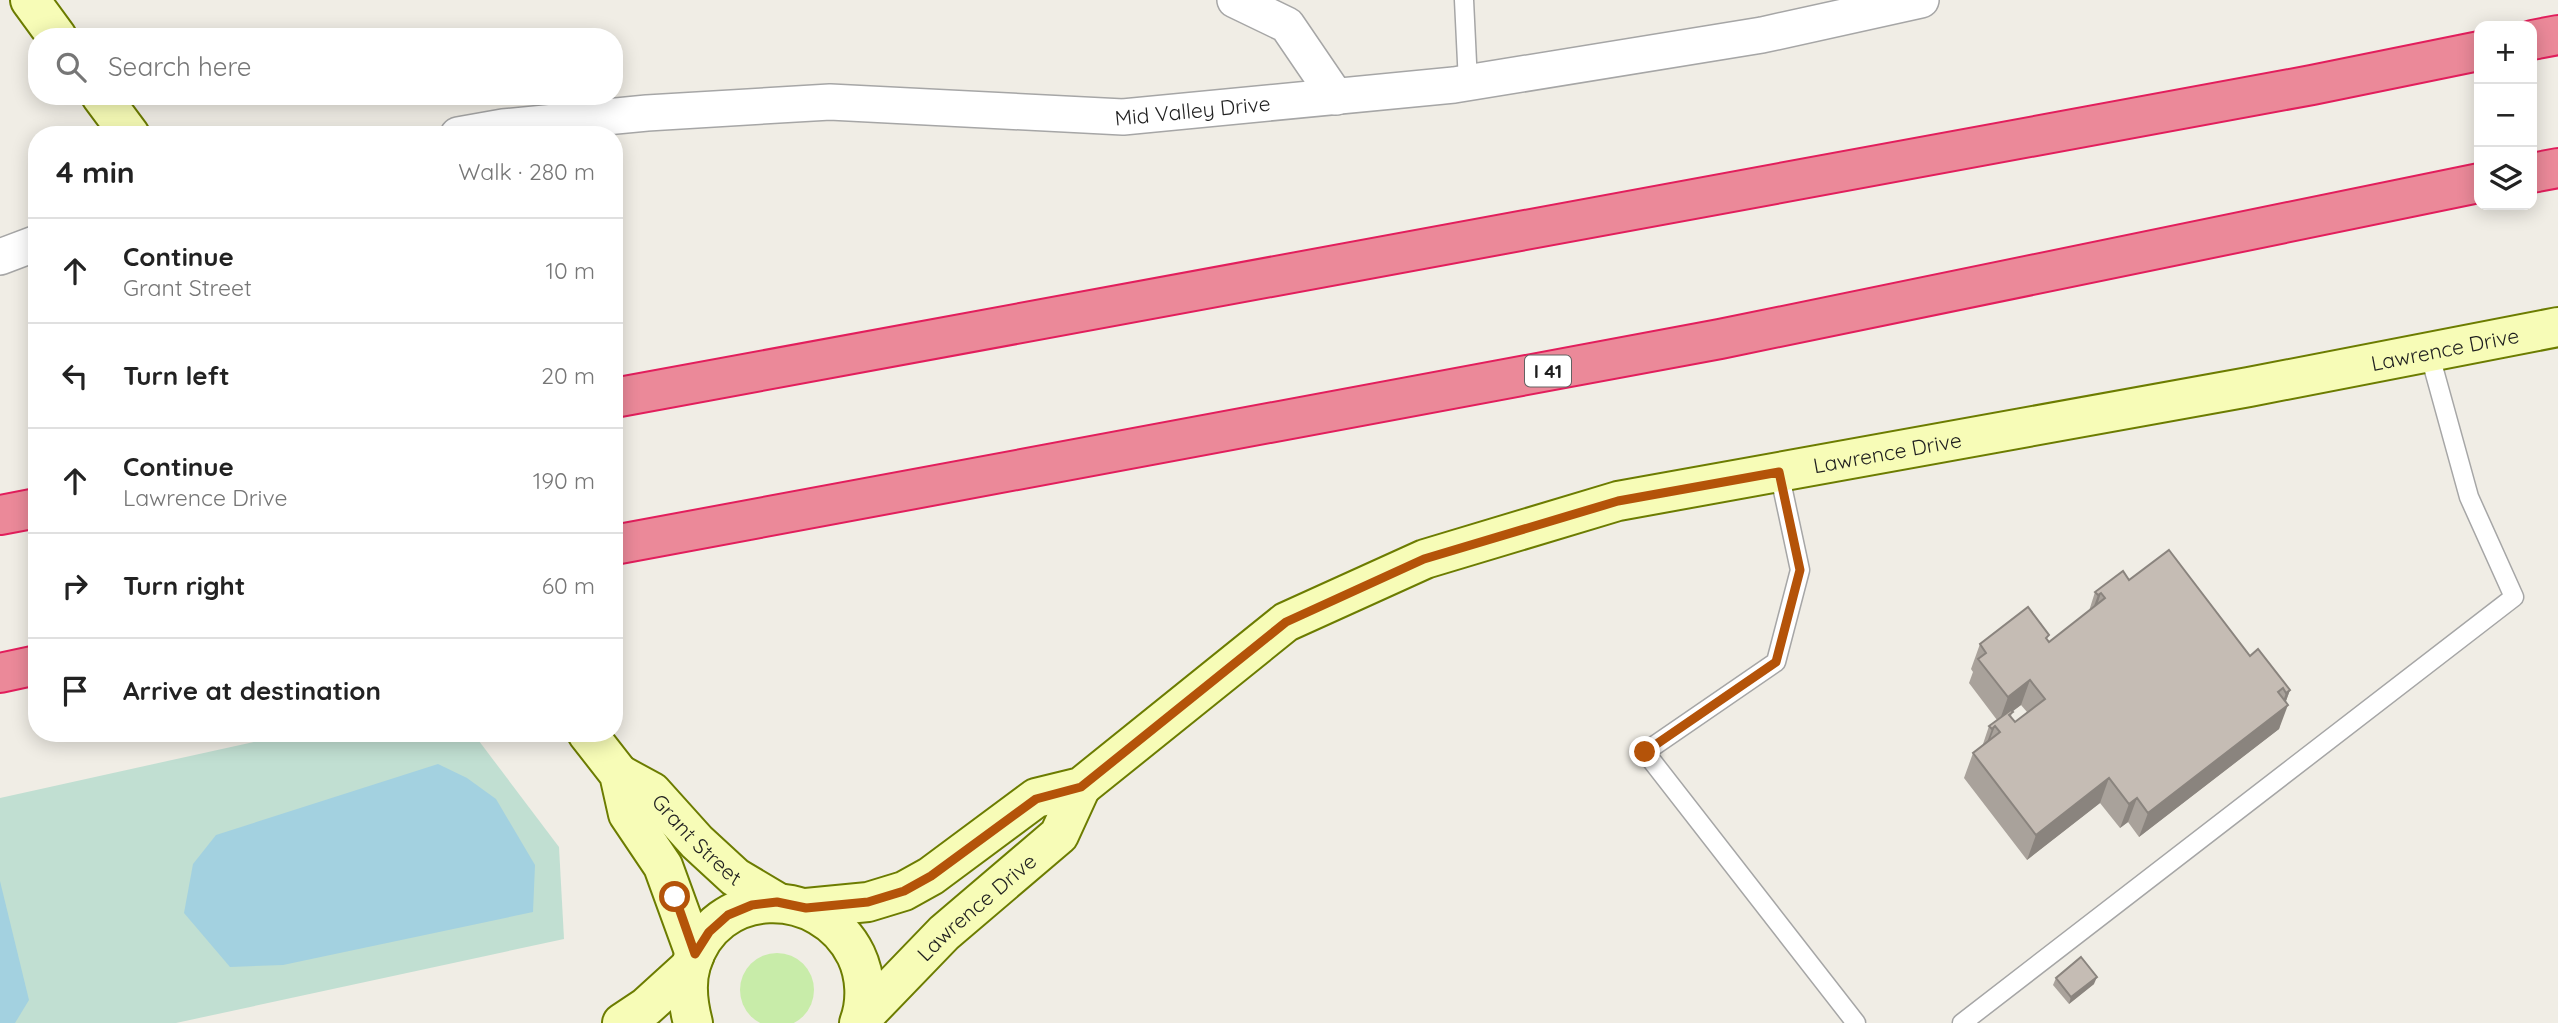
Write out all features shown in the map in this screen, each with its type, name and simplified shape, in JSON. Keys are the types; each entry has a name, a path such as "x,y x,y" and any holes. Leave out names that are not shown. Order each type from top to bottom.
{"highway":[{"path":"2537,39 2558,35"},
{"path":"623,396 2312,85 2474,52"},
{"path":"2537,172 2558,168"},
{"path":"2537,186 2558,183"},
{"name":"I 41","path":"623,543 1720,339 2474,184"},
{"path":"2344,210 2474,194"},
{"path":"0,515 28,510"},
{"path":"0,673 28,668"}],"main road":[{"path":"30,0 50,28"},
{"path":"108,105 123,126"},
{"name":"Lawrence Drive","path":"692,961 709,932 728,915 752,905 868,902 904,891 956,859 1036,799 1081,787 1286,622 1424,559 1618,501 2558,327"},
{"name":"Grant Street","path":"594,742 619,774 652,792 697,842 735,877 830,921 848,940 860,965 865,992 860,1021"},
{"name":"Grant Street","path":"619,774 628,814 663,866 692,961"},
{"name":"Lawrence Drive","path":"860,1021 944,933 1059,835 1081,787"},
{"path":"622,1023 646,1007 692,961"},
{"path":"692,961 687,996 693,1023"}],"street":[{"path":"1236,0 1287,25 1336,97"},
{"name":"Mid Valley Drive","path":"513,126 647,113 830,102 1123,117 1468,83 1762,35 1921,0"},
{"path":"0,257 28,246"}],"lane":[{"path":"1464,0 1468,83"},
{"path":"1962,1023 2514,597 2469,496 2429,352"},
{"path":"1779,472 1800,570 1776,662 1645,752 1856,1023"}],"green space":[{"path":"253,742 480,742 559,847 564,939 176,1023 0,1023 0,798"},
{"path":"770,954 784,954 797,959 808,970 813,983 813,997 808,1010 791,1024 763,1024 757,1021 746,1010 741,997 741,983 746,970 757,959"}],"water":[{"path":"438,764 467,778 496,799 535,865 533,912 283,965 230,967 184,913 193,864 216,835"},
{"path":"0,881 29,1000 15,1023 0,1023"}],"building":[{"path":"2169,550 2250,656 2258,649 2290,690 2286,693 2283,688 2278,692 2288,705 2148,813 2137,798 2129,804 2109,778 2036,835 1973,753 2000,732 1995,726 1992,729 1989,726 2011,710 2013,712 2009,715 2015,722 2045,699 2030,680 2008,697 1978,659 1986,653 1980,644 2028,607 2049,635 2046,638 2049,642 2105,598 2101,593 2098,595 2095,592 2123,571 2129,580"},
{"path":"2081,957 2097,977 2071,997 2056,978"}],"route":[{"path":"675,897 695,954 709,932 728,915 752,905 777,902 806,908 868,902 904,891 956,859 1036,799 1081,787 1286,622 1424,559 1618,501 1779,472 1800,570 1776,662 1645,752"}]}
